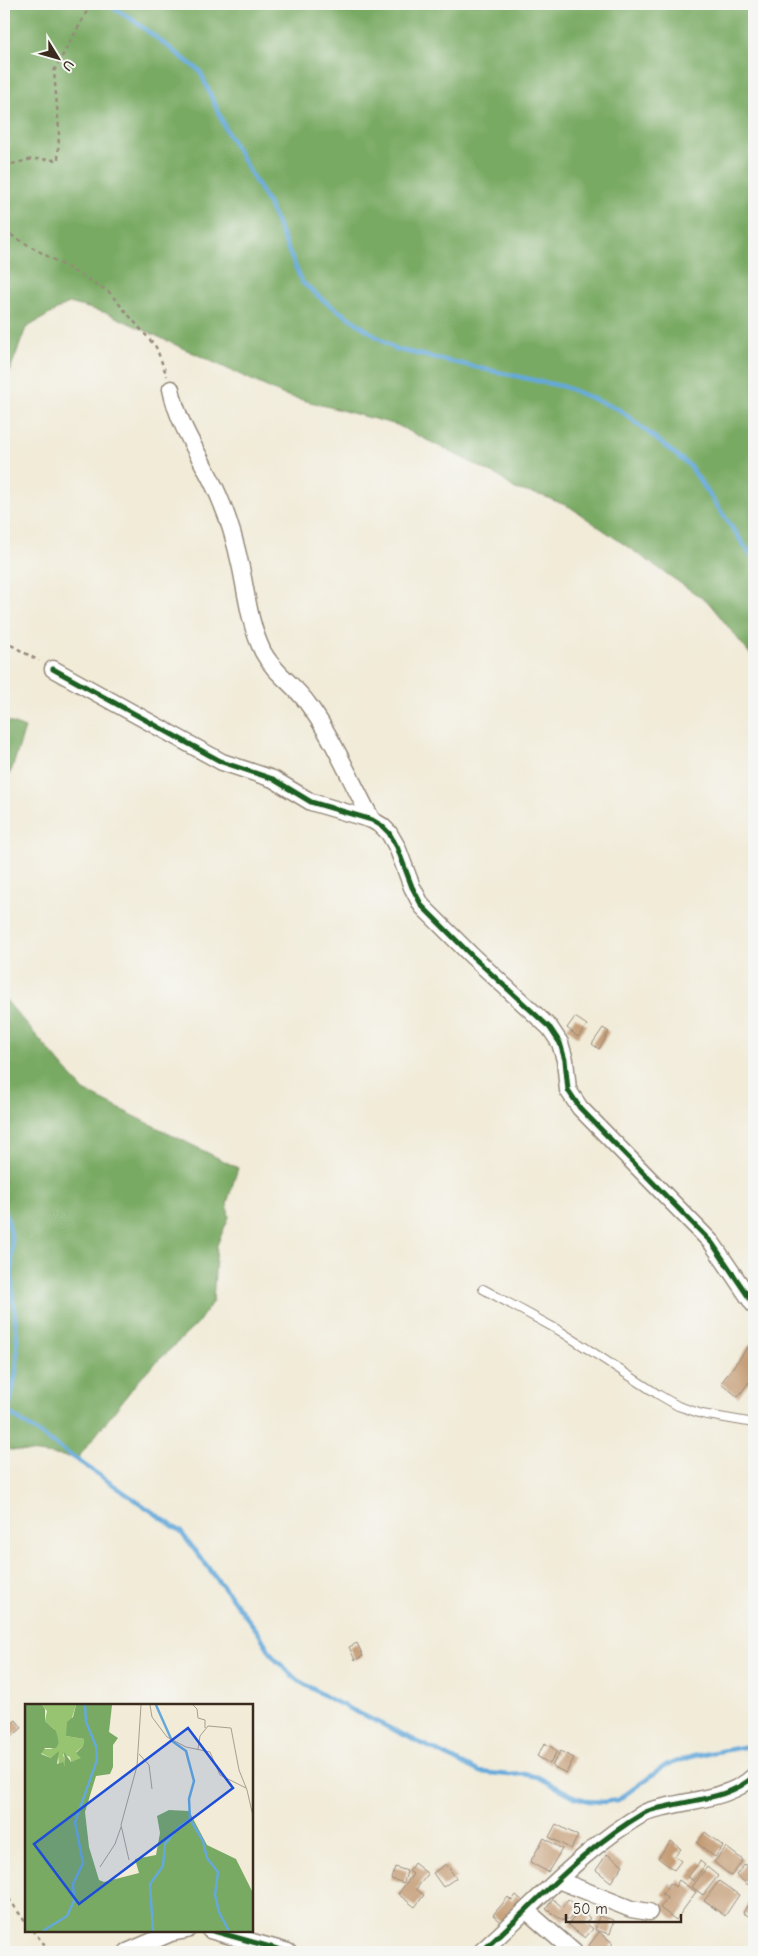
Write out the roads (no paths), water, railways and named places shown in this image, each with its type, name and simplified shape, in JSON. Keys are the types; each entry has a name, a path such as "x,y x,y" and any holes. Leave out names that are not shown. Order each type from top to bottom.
{"street":[{"path":"171,389 178,417 202,460 220,498 234,535 248,612 264,652 281,676 308,704 326,733 372,820"},
{"path":"53,669 222,762 273,780 312,802 372,820 389,833 422,906 471,955 550,1028 560,1043 565,1060 568,1090 580,1108 712,1243 754,1305"},
{"path":"481,1952 558,1880 622,1827 646,1812 726,1793 741,1787 754,1776"},
{"path":"558,1880 631,1909 649,1912"},
{"path":"527,1911 574,1952"},
{"path":"127,1952 171,1933 182,1931"},
{"path":"214,1931 288,1952"}],"lane":[{"path":"483,1289 560,1331 678,1406 702,1414 754,1423"}],"waterway":[{"path":"107,4 133,20 200,71 227,132 269,205 302,282 323,300 395,349 565,387 620,410 690,466 754,560"},
{"path":"4,1209 10,1228 12,1246 17,1343 15,1381 8,1412 180,1531 258,1632 274,1658 297,1680 332,1700 480,1772 509,1775 524,1774 538,1777 575,1797 589,1801 604,1802 618,1800 666,1765 694,1756 754,1745"}]}
